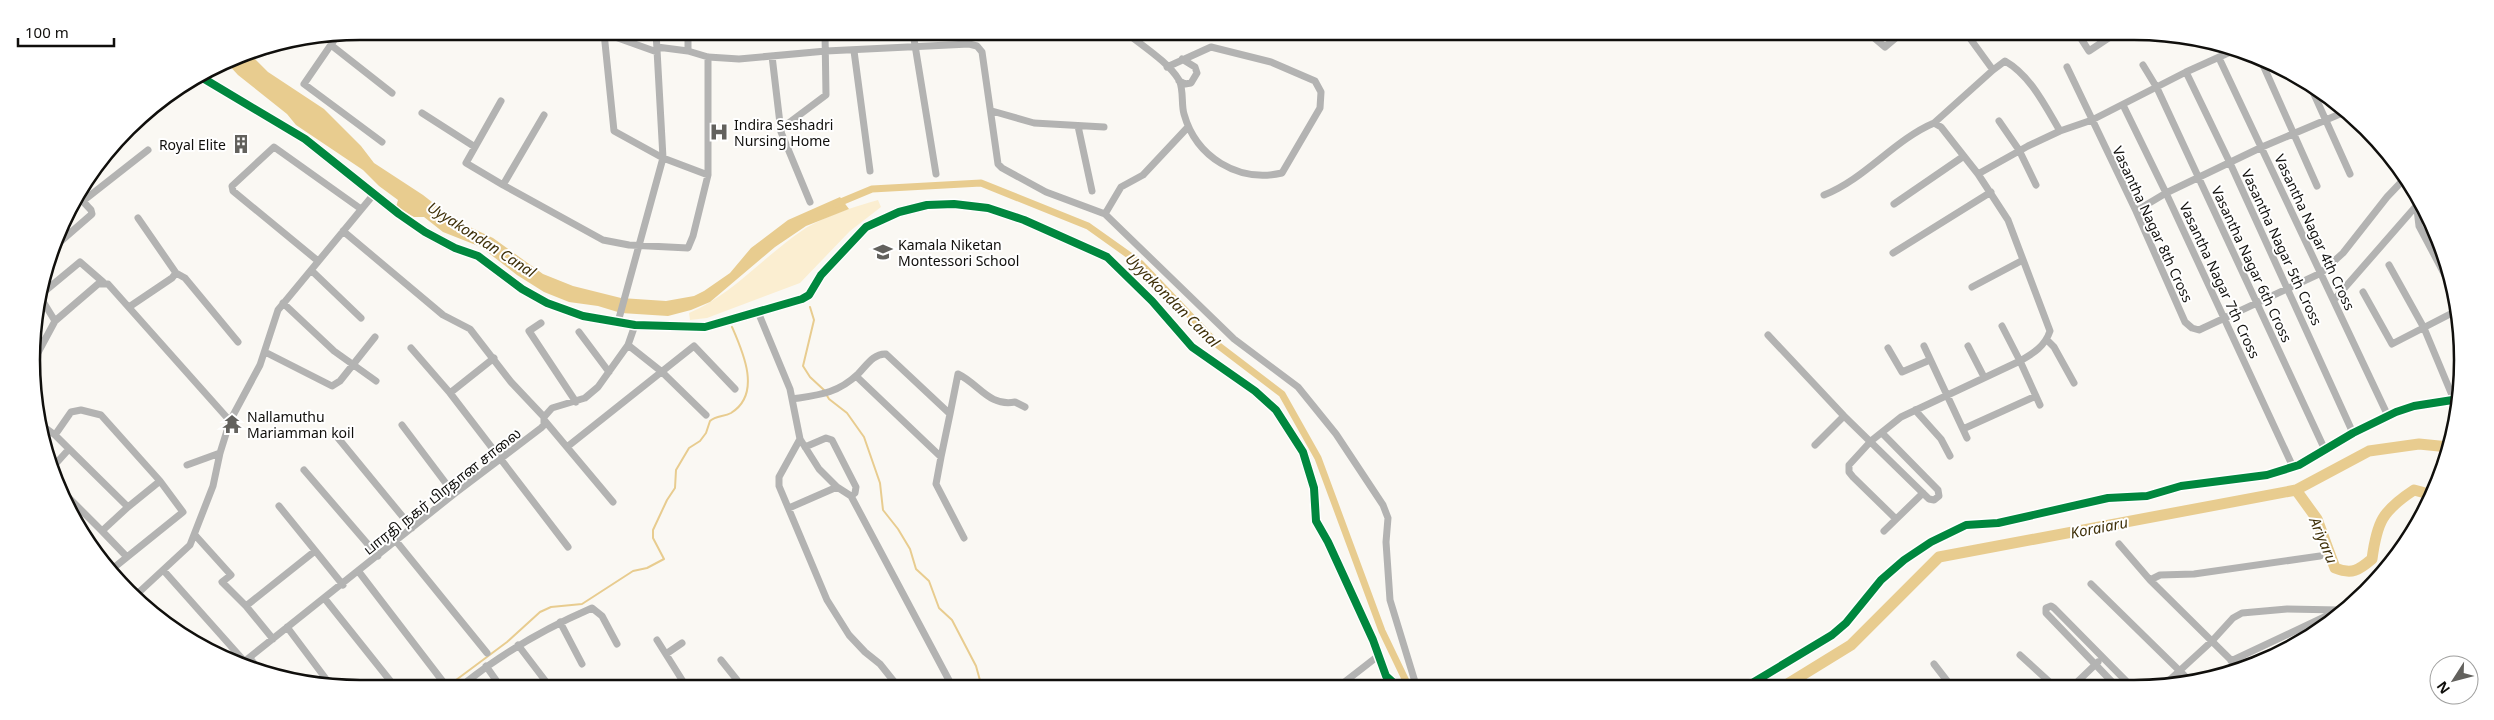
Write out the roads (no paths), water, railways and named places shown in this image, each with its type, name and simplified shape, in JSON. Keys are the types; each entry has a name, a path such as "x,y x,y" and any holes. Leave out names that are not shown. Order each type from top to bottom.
{"street":[{"path":"603,40 614,131 663,158 708,176"},
{"path":"626,40 657,49 688,51 708,57 738,59 826,50 854,51 969,44 977,46 982,52 992,111 998,164 1046,192 1105,214 1234,339 1298,387 1336,434 1383,505 1388,518 1386,542 1390,600 1416,680"},
{"path":"618,318 663,158 656,40"},
{"path":"688,40 688,51"},
{"path":"781,132 782,128 826,95 825,40"},
{"path":"914,40 936,174"},
{"path":"1140,40 1167,66 1179,81 1185,84 1191,82 1197,73 1189,62 1182,60"},
{"path":"1877,40 1885,47 1893,40"},
{"path":"1971,40 1993,70"},
{"path":"2082,40 2089,51 2106,40"},
{"path":"333,42 304,84 382,142"},
{"path":"331,45 392,93"},
{"path":"1167,66 1211,46 1271,62 1301,73 1315,81 1321,92 1320,108 1282,173 1272,176 1244,174 1212,158 1202,148 1188,127 1183,112 1179,81"},
{"path":"854,51 870,171"},
{"path":"1978,174 2019,150 2060,130 2092,120 2186,72 2227,54"},
{"path":"772,56 781,132 810,202"},
{"path":"501,101 466,163 603,240 617,244 679,249 690,246 708,176 708,57"},
{"name":"Vasantha Nagar 4th Cross","path":"2219,58 2388,416"},
{"path":"1824,195 1837,190 1902,143 1934,123 2005,61 2013,66 2034,89 2060,130"},
{"name":"Vasantha Nagar 6th Cross","path":"2143,65 2157,88 2325,450"},
{"name":"Vasantha Nagar 8th Cross","path":"2067,67 2136,210 2185,322 2192,328 2199,330 2224,320"},
{"path":"2264,68 2317,186"},
{"name":"Vasantha Nagar 5th Cross","path":"2186,72 2230,163 2353,432"},
{"path":"206,80 305,139 425,232 455,248 478,256 522,289 583,316 618,318 635,325 705,327 802,299 809,294 821,275 866,227 899,212 927,205 954,204 988,208 1024,220 1107,257 1152,301 1192,347 1248,386 1276,410 1303,452 1314,488 1316,521 1328,542 1386,676 1391,680"},
{"path":"2316,97 2350,174"},
{"name":"Vasantha Nagar 7th Cross","path":"2123,104 2293,466"},
{"path":"992,111 1034,123 1104,127"},
{"path":"422,114 475,147"},
{"path":"2136,210 2166,193 2294,132 2340,115"},
{"path":"503,185 544,116"},
{"path":"1999,121 2019,150 2036,185"},
{"path":"1896,519 1853,477 1848,468 1871,441 1901,417 2020,361 2036,351 2047,340 2050,331 2008,220 1978,174 1941,127 1934,123"},
{"path":"1078,126 1092,191"},
{"path":"1105,214 1121,187 1143,174 1188,127"},
{"path":"318,262 232,191 232,186 274,147 361,209"},
{"path":"64,239 90,218 92,210 83,201 148,150"},
{"path":"1894,204 1964,156"},
{"path":"2224,320 2321,273 2343,253 2400,182"},
{"path":"1893,253 1990,192"},
{"path":"139,591 190,545 195,535 213,486 220,453 230,421 264,352 278,310 374,194"},
{"path":"2334,300 2392,230 2415,207"},
{"path":"2418,213 2420,226 2438,262"},
{"path":"138,218 176,273 185,278 238,342"},
{"path":"343,231 443,315 470,329 511,382 545,419 613,502"},
{"path":"1972,287 2023,260"},
{"path":"49,287 80,262 103,282 108,284 230,421"},
{"path":"2389,265 2424,328 2452,390"},
{"path":"312,271 361,318"},
{"path":"128,306 172,278 176,273"},
{"path":"41,348 55,321 80,297 103,282"},
{"path":"2363,292 2392,344 2450,314"},
{"path":"283,303 334,351 376,382"},
{"path":"45,305 55,321"},
{"path":"758,312 792,399 800,439 819,469 837,487 851,496 949,680"},
{"path":"541,323 529,331 576,402"},
{"name":"பாரதி நகர் பிரதான சாலை","path":"248,660 454,494 541,428 552,408 585,398 598,387 628,345 635,325"},
{"path":"2002,326 2040,405"},
{"path":"579,332 609,372"},
{"path":"1768,334 1844,416 1923,493 1932,500 1939,496 1938,490 1882,432"},
{"path":"264,352 332,386 336,386 375,337"},
{"path":"2047,340 2054,348 2074,383"},
{"path":"628,345 662,372 706,415"},
{"path":"567,446 694,346 735,389"},
{"path":"1924,346 1967,438"},
{"path":"1968,346 1984,378"},
{"path":"411,348 450,393 499,460 568,547"},
{"path":"1888,348 1902,372 1930,360"},
{"path":"792,399 832,393 856,376 875,356 886,354 950,414"},
{"path":"450,393 494,358"},
{"path":"964,538 936,484 958,374 968,379 993,401 1006,404 1015,402 1025,407"},
{"path":"856,376 941,457"},
{"path":"1963,428 2036,396"},
{"path":"1758,680 1832,635 1846,623 1881,580 1904,560 1931,542 1966,525 1998,523 2108,498 2146,496 2180,486 2267,475 2293,466 2325,450 2353,432 2388,416 2414,406 2451,400"},
{"path":"55,435 71,412 81,410 97,412 160,481 183,512 115,566"},
{"path":"1915,410 1941,439 1950,456"},
{"path":"1815,445 1844,416"},
{"path":"402,425 454,494"},
{"path":"48,430 128,507"},
{"path":"338,438 412,528"},
{"path":"805,447 830,438 856,487 855,493 851,496"},
{"path":"800,439 779,477 780,486 827,600 849,635 880,664 893,680"},
{"path":"57,462 69,449"},
{"path":"187,465 220,453"},
{"path":"304,470 378,556"},
{"path":"102,531 160,481"},
{"path":"789,508 837,487"},
{"path":"1884,532 1923,493"},
{"path":"73,502 127,557"},
{"path":"279,506 343,585"},
{"path":"195,535 231,575 222,582 246,606 273,638"},
{"path":"396,541 487,653"},
{"path":"2119,544 2150,580 2235,664"},
{"path":"246,606 315,551"},
{"path":"2150,580 2160,575 2194,574 2320,556"},
{"path":"164,570 241,657"},
{"path":"359,572 442,680"},
{"path":"2091,584 2185,676"},
{"path":"325,599 390,680"},
{"path":"2110,680 2046,614 2046,608 2051,606 2054,608 2125,680"},
{"path":"469,680 518,645 560,622 592,608 602,616 617,644"},
{"path":"2172,677 2212,641 2233,618 2242,613 2287,609 2334,610"},
{"path":"2232,661 2322,619"},
{"path":"560,622 582,664"},
{"path":"288,627 325,678"},
{"path":"657,640 682,680"},
{"path":"666,654 682,643"},
{"path":"518,645 545,680"},
{"path":"2020,655 2047,680"},
{"path":"1347,680 1378,656"},
{"path":"2079,680 2103,657"},
{"path":"722,660 735,680"},
{"path":"1934,664 1946,680"},
{"path":"486,666 496,680"}],"water":[{"path":"254,58 268,72 324,109 361,146 374,163 423,195 455,220 493,238 543,274 573,286 621,298 666,301 694,296 730,273 751,248 788,220 840,197 849,209 806,226 775,247 710,302 691,310 668,316 621,313 598,306 569,302 544,292 517,275 481,247 443,232 424,217 414,217 396,207 398,200 379,186 363,170 296,125 287,114 231,67"}],"waterway":[{"name":"Uyyakondan Canal","path":"836,204 872,189 981,183 1088,226 1140,263 1219,346 1282,394 1318,458 1382,631 1406,680"},
{"path":"810,307 814,320 803,366 810,377 824,390"},
{"path":"456,680 507,642 540,612 551,607 582,604 633,571 647,568 664,559 653,538 653,530 667,500 675,488 676,470 689,448 700,441 706,433 710,421 731,413 740,405 746,395 748,384 745,360 732,327"},
{"path":"826,394 829,399 847,413 864,437 880,483 883,510 898,529 910,549 916,569 929,581 939,608 952,620 976,666 980,680"},
{"name":"Koraiaru","path":"1794,680 1851,645 1939,557 2296,490 2369,451 2419,444 2442,446"},
{"name":"Ariyaru","path":"2296,490 2317,519 2335,568 2346,571 2359,569 2372,559 2379,526 2388,511 2395,504 2414,490 2425,493"}],"place":[{"name":"Indira Seshadri Nursing Home","path":"719,132"},
{"name":"Royal Elite","path":"241,144"},
{"name":"Kamala Niketan Montessori School","path":"883,252"},
{"name":"Nallamuthu Mariamman koil","path":"232,424"}]}
